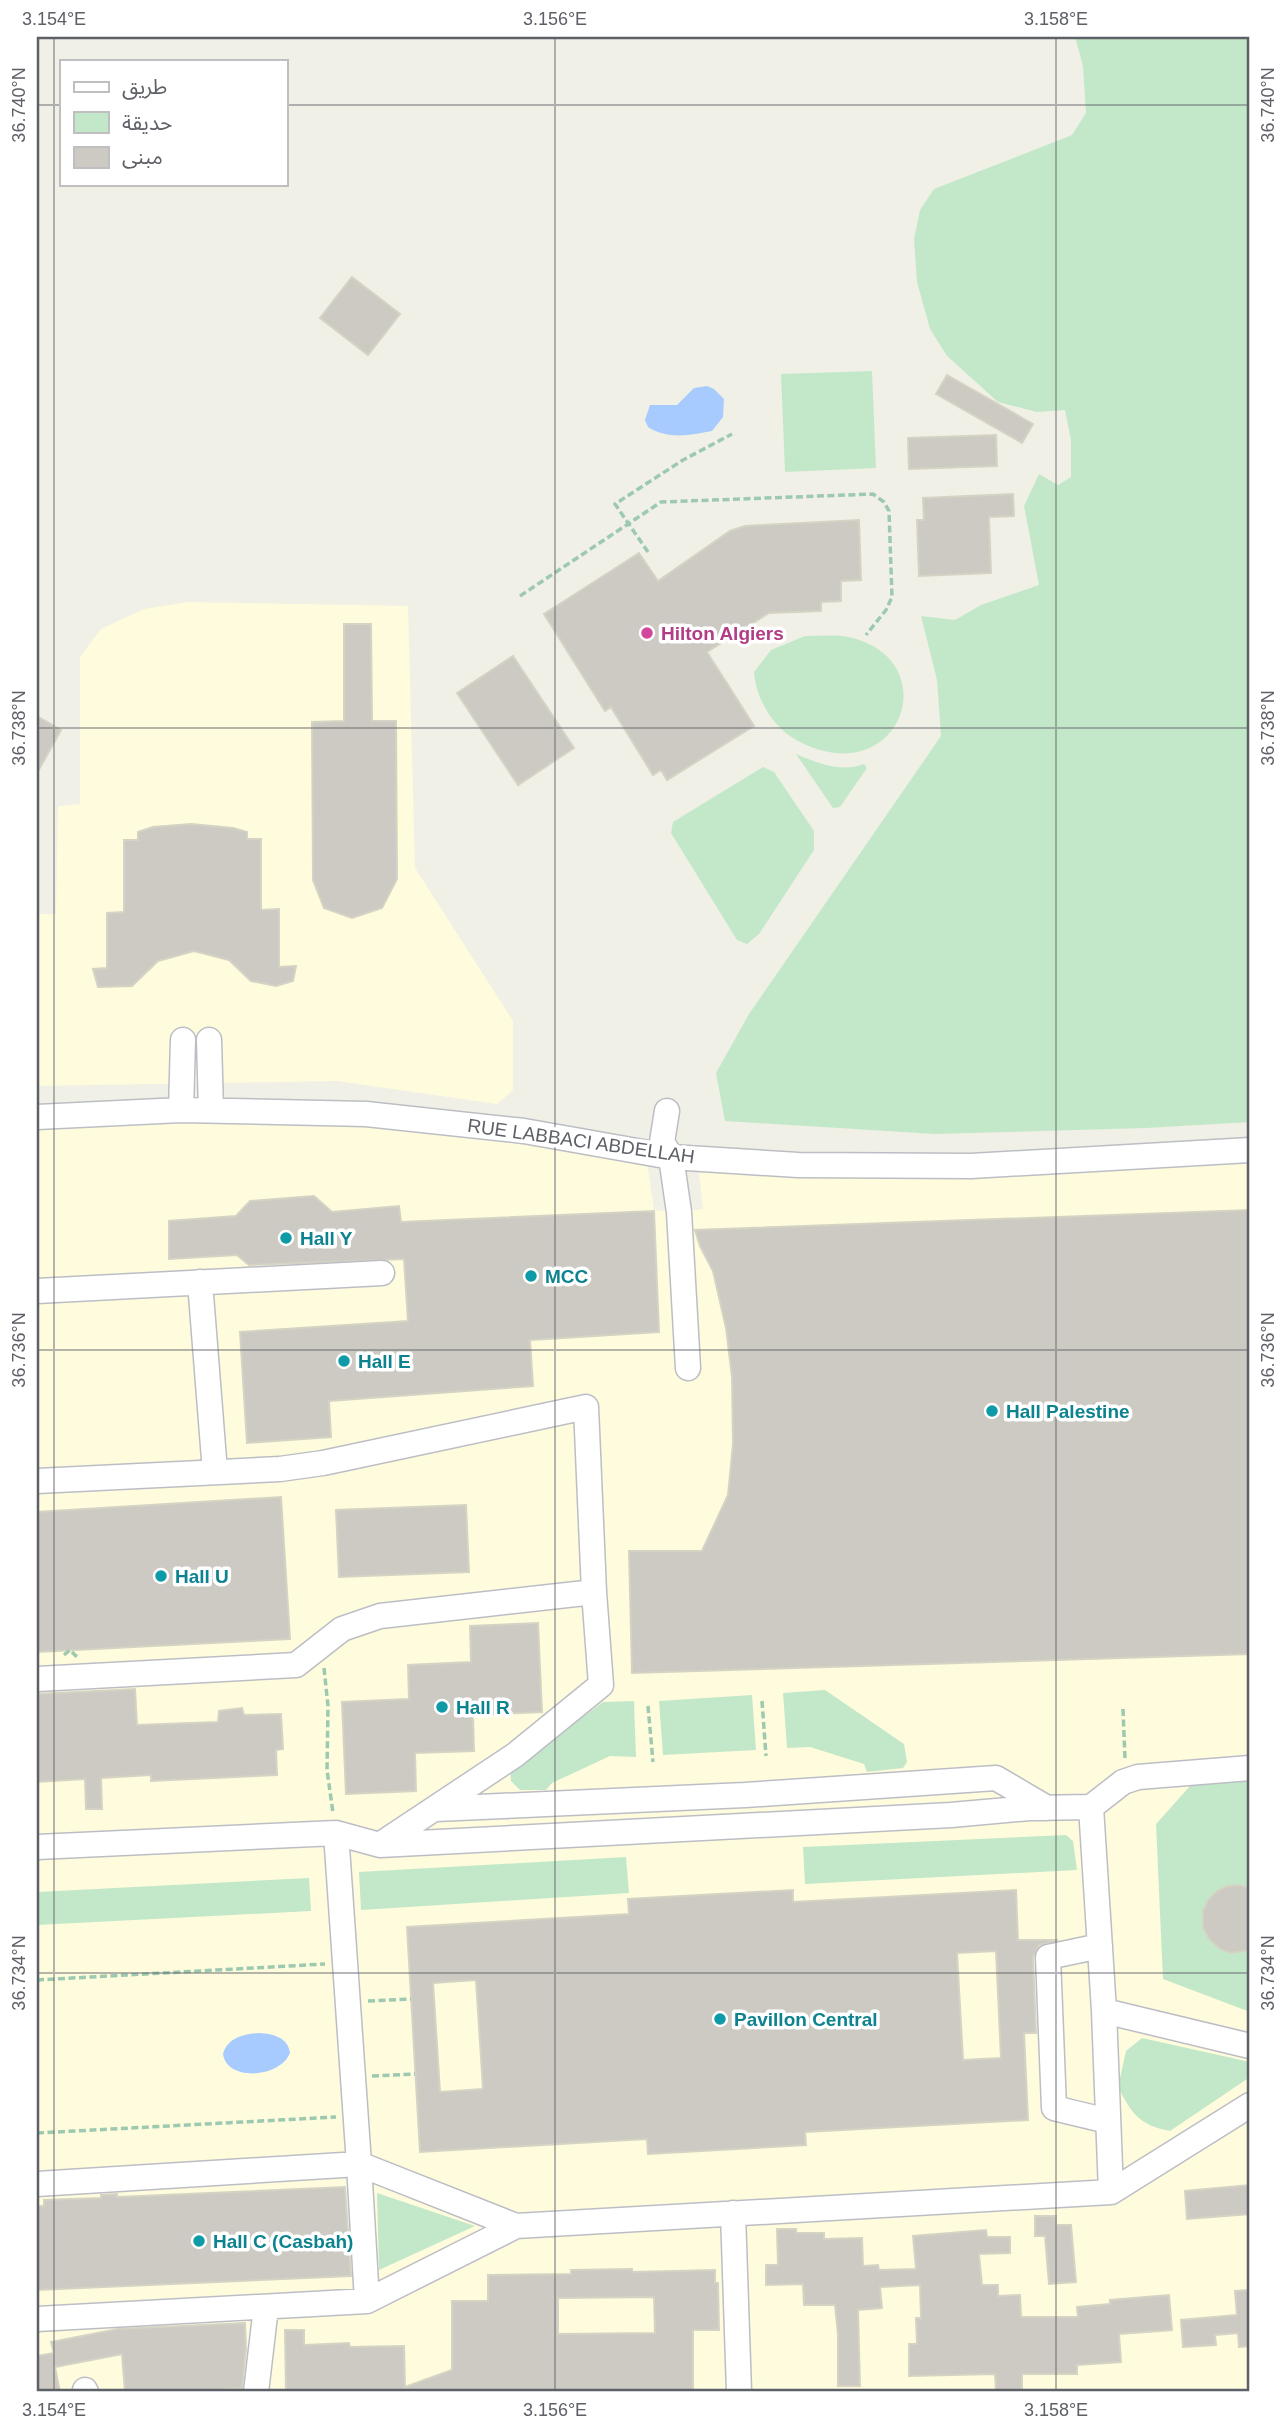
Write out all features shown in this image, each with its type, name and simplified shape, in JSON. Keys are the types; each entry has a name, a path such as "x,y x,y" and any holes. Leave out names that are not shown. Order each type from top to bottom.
{"street":[{"path":"181,1105 183,1040"},
{"path":"209,1040 211,1105"},
{"name":"RUE LABBACI ABDELLAH","path":"37,1107 326,1103 418,1108 798,1165 912,1167 1029,1164 1250,1150"},
{"name":"RUE LABBACI ABDELLAH","path":"37,1116 181,1105"},
{"path":"675,1112 671,1147 688,1368"},
{"name":"RUE LABBACI ABDELLAH","path":"671,1147 798,1155 972,1159 1250,1139"},
{"path":"37,1291 382,1273"},
{"path":"200,1282 215,1472"},
{"path":"37,1481 215,1472 323,1463 586,1407 601,1685 515,1755 380,1845"},
{"path":"37,1679 296,1665 342,1629 380,1616 594,1592"},
{"path":"37,1847 336,1833 380,1845 1091,1807 1123,1782 1138,1777 1250,1768"},
{"path":"435,1809 745,1795 996,1778 1047,1808"},
{"path":"1091,1807 1104,2011 1111,2192"},
{"path":"336,1833 367,2301"},
{"path":"1100,1947 1048,1957 1054,2108 1108,2121"},
{"path":"1104,2011 1250,2046"},
{"path":"37,2319 367,2301 516,2226 1111,2192 1250,2105"},
{"path":"37,2184 359,2164 516,2226"},
{"path":"733,2213 739,2392"},
{"path":"256,2392 266,2307"}],"path":[{"path":"649,552 615,504 683,460 732,434"},
{"path":"520,596 661,502 873,494 884,502 889,510 891,597 886,610 866,635"},
{"path":"321,1646 328,1706 327,1770 336,1833"},
{"path":"762,1702 766,1756"},
{"path":"649,1706 653,1762"},
{"path":"1123,1709 1126,1767"},
{"path":"37,1980 345,1963"},
{"path":"348,2002 411,1999"},
{"path":"353,2077 415,2074"},
{"path":"37,2133 355,2116"}],"shaded area":[{"path":"188,602 408,606 415,868 513,1021 513,1090 497,1104 337,1081 37,1086 37,914 56,914 58,806 80,804 80,657 101,629 144,609"},
{"path":"281,1120 446,1131 646,1155 654,1210 679,1212 703,1209 699,1174 711,1166 1250,1157 1250,2392 37,2392 37,1127"}],"green space":[{"path":"1075,37 1250,37 1250,1122 935,1134 725,1121 716,1073 749,1014 941,736 937,680 921,616 955,620 981,605 1039,585 1024,506 1039,474 1058,485 1071,477 1071,440 1065,410 1037,412 998,402 947,356 930,329 917,282 914,239 920,210 934,189 1072,135 1086,113 1083,66"},
{"path":"872,371 876,468 785,472 781,374"},
{"path":"805,636 853,638 882,652 898,672 904,696 899,719 885,738 862,751 833,753 798,741 774,721 762,702 754,672 771,650"},
{"path":"796,754 829,766 847,768 864,764 867,768 840,807 833,808"},
{"path":"763,767 774,772 814,831 814,850 759,934 747,944 737,940 671,833 673,822"},
{"path":"825,1690 904,1744 907,1762 903,1768 867,1772 864,1764 810,1747 787,1748 783,1693"},
{"path":"752,1695 756,1750 663,1755 659,1701"},
{"path":"634,1701 636,1757 610,1756 552,1783 546,1790 520,1790 511,1781 510,1770 603,1702"},
{"path":"1250,1777 1250,2012 1163,1979 1156,1824 1191,1785"},
{"path":"1066,1835 1073,1841 1077,1870 805,1884 803,1847"},
{"path":"626,1857 629,1893 361,1910 359,1872"},
{"path":"309,1878 311,1911 37,1925 37,1892"},
{"path":"1142,2038 1250,2062 1250,2077 1170,2131 1159,2128 1144,2122 1132,2111 1118,2087 1126,2051"},
{"path":"377,2193 475,2226 379,2270"}],"water":[{"path":"707,386 724,399 723,417 712,431 672,435 648,427 645,420 650,405 677,405 694,388"},
{"path":"259,2033 274,2036 286,2043 290,2053 284,2061 276,2068 254,2073 243,2073 227,2063 223,2054 233,2040"}],"building":[{"path":"352,277 400,314 368,355 320,318"},
{"path":"947,375 1033,424 1022,443 936,394"},
{"path":"996,435 997,466 909,469 908,438"},
{"path":"1013,494 1014,516 989,517 991,573 919,576 917,520 924,520 923,498"},
{"name":"Hilton Algiers","path":"859,520 861,580 841,581 841,601 821,602 821,611 769,613 707,652 754,726 667,780 661,770 653,775 611,707 605,711 544,614 639,553 658,581 730,531 745,526"},
{"path":"344,624 371,624 372,721 396,721 397,879 382,908 352,918 324,908 313,880 312,722 344,721"},
{"path":"513,656 574,748 518,785 457,693"},
{"path":"37,716 61,730 37,773"},
{"path":"191,824 233,828 247,832 247,839 261,839 261,910 279,909 279,967 296,966 293,981 276,986 251,981 229,960 194,951 158,961 132,986 98,987 93,969 107,968 107,913 124,912 124,840 138,840 138,832 153,827"},
{"path":"314,1196 332,1212 399,1206 401,1222 654,1211 659,1332 530,1340 533,1386 329,1401 331,1437 247,1443 240,1332 408,1321 404,1259 249,1265 237,1255 169,1259 169,1221 236,1216 250,1201"},
{"name":"Hall Palestine","path":"1250,1210 1250,1654 632,1673 629,1551 702,1551 728,1495 733,1444 732,1377 726,1328 713,1271 695,1230"},
{"name":"Hall U","path":"281,1497 290,1639 37,1652 37,1512"},
{"path":"466,1505 469,1572 339,1577 336,1510"},
{"name":"Hall R","path":"538,1623 542,1712 473,1715 474,1751 415,1753 416,1791 346,1794 342,1702 409,1699 408,1665 471,1662 470,1626"},
{"path":"135,1689 137,1725 218,1722 219,1711 242,1708 244,1715 281,1714 283,1749 276,1750 277,1775 151,1781 151,1775 101,1778 102,1809 86,1809 85,1779 37,1782 37,1694"},
{"path":"1227,1886 1250,1888 1250,1950 1231,1953 1220,1949 1209,1939 1203,1928 1203,1911 1208,1900 1217,1891"},
{"name":"Pavillon Central","path":"793,1890 793,1902 1016,1890 1018,1940 1058,1940 1039,1945 1033,1957 1036,2033 1024,2033 1028,2120 805,2132 806,2145 648,2154 647,2139 420,2152 407,1927 629,1914 628,1899","holes":["996,1951 1001,2058 963,2060 957,1953","476,1980 483,2089 440,2092 433,1983"]},
{"path":"1250,2185 1250,2214 1187,2219 1185,2191"},
{"name":"Hall C (Casbah)","path":"345,2187 351,2276 37,2290 37,2206 44,2206 44,2200 101,2198 101,2195 117,2194 117,2197"},
{"path":"1035,2216 1056,2216 1056,2225 1071,2225 1076,2282 1049,2284 1045,2236 1035,2236"},
{"path":"777,2229 796,2229 796,2233 824,2233 824,2239 862,2238 863,2266 878,2265 879,2270 916,2269 913,2236 986,2230 987,2237 1010,2237 1010,2253 979,2254 982,2285 998,2285 998,2296 1020,2295 1021,2317 1078,2317 1077,2307 1110,2304 1110,2300 1169,2295 1172,2330 1119,2334 1121,2362 1077,2365 1077,2374 1022,2374 1022,2392 996,2392 995,2374 909,2376 909,2344 917,2344 916,2318 921,2318 920,2285 880,2287 882,2308 858,2310 860,2386 838,2386 835,2305 804,2305 803,2284 766,2285 766,2265 778,2265"},
{"path":"571,2270 715,2270 715,2283 718,2283 719,2330 693,2330 693,2392 286,2392 285,2330 304,2330 304,2345 349,2343 350,2347 404,2346 405,2387 452,2370 452,2301 488,2301 488,2275 571,2274","holes":["654,2297 655,2333 558,2334 558,2298"]},
{"path":"1250,2290 1250,2346 1239,2347 1238,2333 1215,2335 1216,2345 1183,2347 1181,2320 1237,2315 1235,2291"},
{"path":"245,2323 246,2349 242,2388 125,2392 122,2354 55,2367 60,2392 37,2392 37,2356 54,2353 51,2342 118,2329"}],"place":[{"name":"Hilton Algiers","path":"647,633"},
{"name":"Hall Y","path":"286,1238"},
{"name":"MCC","path":"531,1276"},
{"name":"Hall E","path":"344,1361"},
{"name":"Hall Palestine","path":"992,1411"},
{"name":"Hall U","path":"161,1576"},
{"name":"Hall R","path":"442,1707"},
{"name":"Pavillon Central","path":"720,2019"},
{"name":"Hall C (Casbah)","path":"199,2241"}]}
